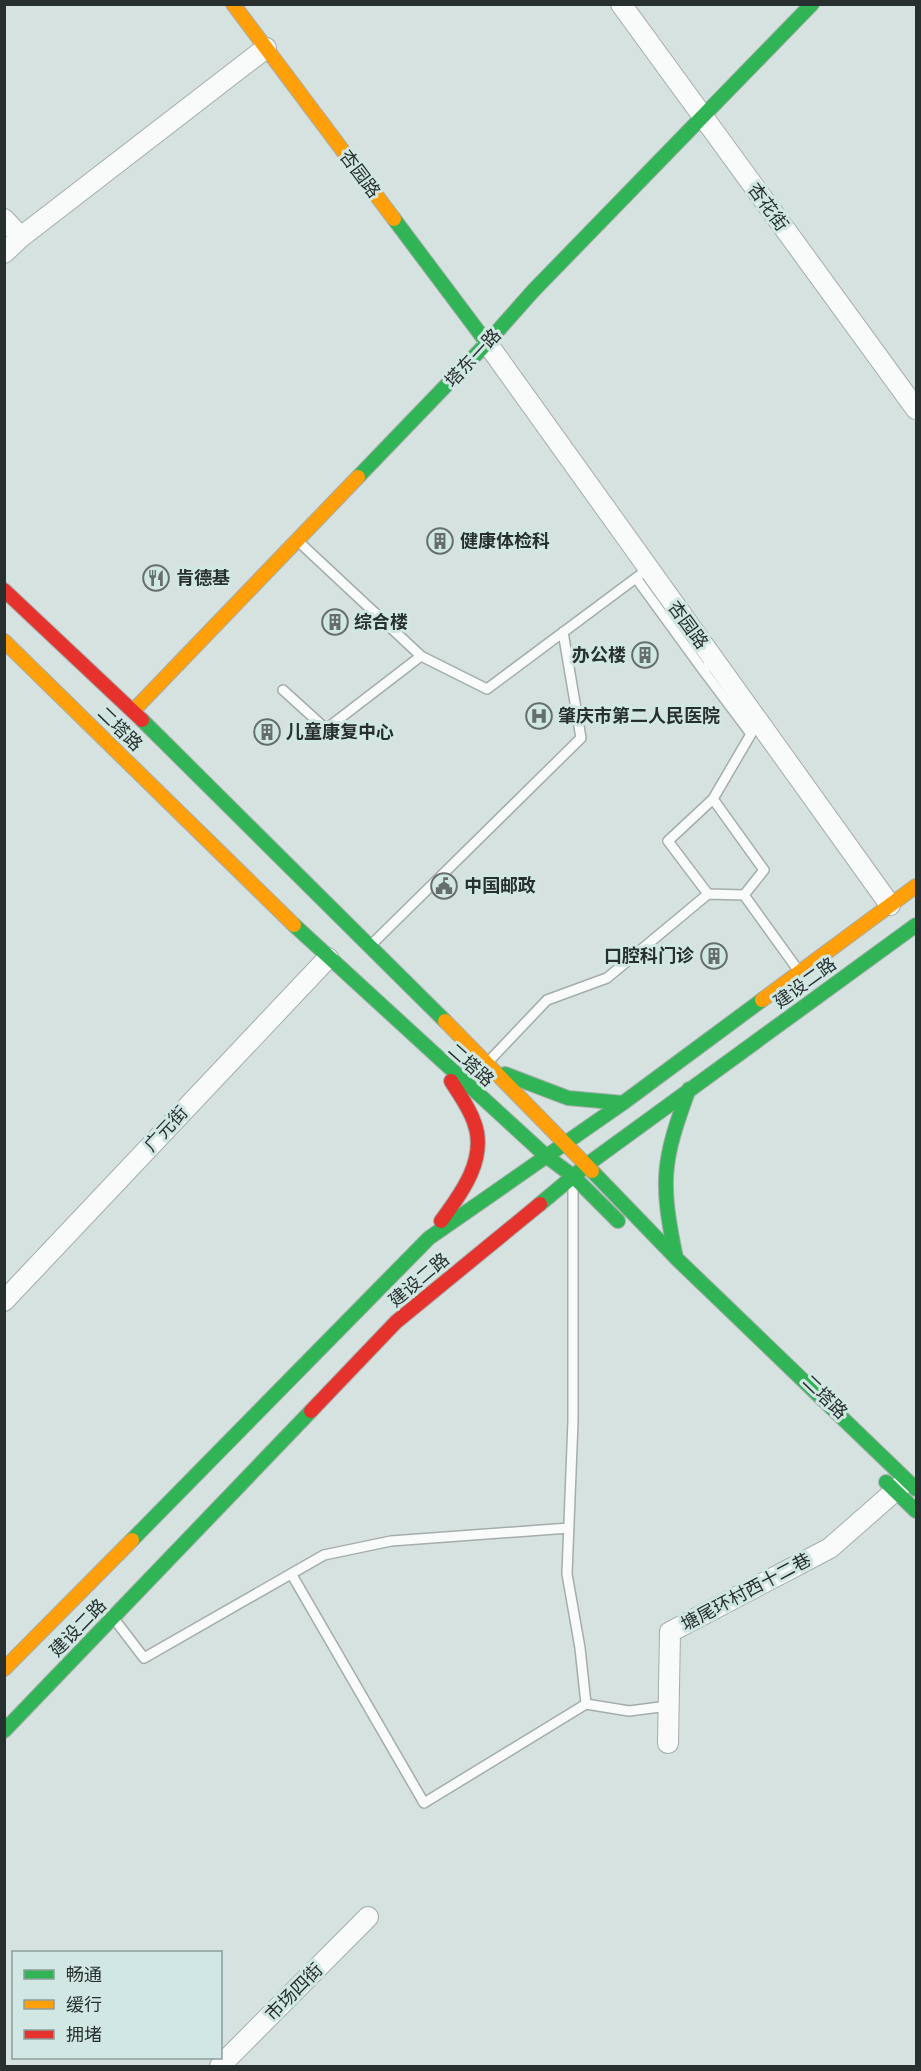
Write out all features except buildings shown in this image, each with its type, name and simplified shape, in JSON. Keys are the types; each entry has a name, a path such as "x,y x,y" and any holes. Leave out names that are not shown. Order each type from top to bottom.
{"main road":[{"name":"杏园路","path":"233,4 479,332"},
{"name":"杏园路","path":"250,4 479,332"},
{"name":"塔东一路","path":"133,711 297,540 479,332 533,291 694,106 812,4"},
{"name":"二塔路","path":"4,591 133,711 492,1066 677,1259 906,1487 916,1511"},
{"name":"二塔路","path":"4,641 328,957 546,1156 573,1176 627,1230"},
{"path":"120,699 133,685"},
{"name":"建设二路","path":"4,1669 429,1238 623,1103 916,886"},
{"name":"建设二路","path":"4,1731 113,1618 393,1311 689,1089 916,925"},
{"path":"429,1238 463,1192 478,1150 476,1126 441,1062"},
{"path":"492,1066 568,1098 623,1103"},
{"path":"677,1259 667,1218 664,1179 672,1136 689,1089"},
{"path":"653,1255 762,1360"},
{"path":"374,1294 393,1311"},
{"name":"二塔路","path":"879,1474 906,1487"}],"street":[{"name":"杏花街","path":"621,4 694,106 908,391 916,409"},
{"path":"4,253 21,237 266,48"},
{"path":"4,219 21,237"},
{"name":"杏园路","path":"479,332 642,573 709,666 890,905"},
{"name":"广元街","path":"4,1301 328,957"},
{"name":"塘尾环村西十二巷","path":"668,1743 670,1632 830,1548 906,1487"},
{"name":"市场四街","path":"220,2067 368,1917"}],"lane":[{"path":"297,540 421,656 487,689 642,573"},
{"path":"370,946 581,738 564,632"},
{"path":"283,690 326,729 421,656"},
{"path":"708,894 668,841 713,799 751,734 709,666"},
{"path":"713,799 764,870 744,895"},
{"path":"492,1066 547,1000 607,978 708,894 744,895"},
{"path":"744,895 799,972"},
{"path":"573,1176 573,1410 567,1574 580,1648 586,1704"},
{"path":"113,1618 144,1658 324,1555 391,1541 569,1528"},
{"path":"292,1575 424,1803 586,1704 628,1712 668,1706"}],"traffic: fast":[{"path":"358,477 487,343 533,291 812,4"},
{"path":"394,219 487,343"},
{"path":"142,720 445,1021"},
{"path":"294,925 546,1156 573,1176 618,1221"},
{"path":"540,1204 588,1164 916,925"},
{"path":"132,1540 429,1238 623,1103 762,1000"},
{"path":"505,1074 568,1098 623,1103"},
{"path":"676,1258 667,1209 666,1172 673,1135 689,1089"},
{"path":"592,1171 677,1259 916,1489"},
{"path":"4,1731 311,1411"},
{"path":"886,1482 916,1511"}],"traffic: slow":[{"path":"233,4 394,219"},
{"path":"133,711 358,477"},
{"path":"4,641 294,925"},
{"path":"762,1000 916,886"},
{"path":"445,1021 592,1171"},
{"path":"4,1669 132,1540"}],"traffic: jam":[{"path":"4,590 142,720"},
{"path":"441,1221 464,1187 478,1149 472,1116 451,1081"},
{"path":"311,1411 396,1322 540,1204"}],"place":[{"name":"健康体检科","path":"440,541"},
{"name":"肯德基","path":"156,578"},
{"name":"综合楼","path":"335,622"},
{"name":"办公楼","path":"645,655"},
{"name":"肇庆市第二人民医院","path":"539,716"},
{"name":"儿童康复中心","path":"267,732"},
{"name":"中国邮政","path":"444,886"},
{"name":"口腔科门诊","path":"714,956"}]}
